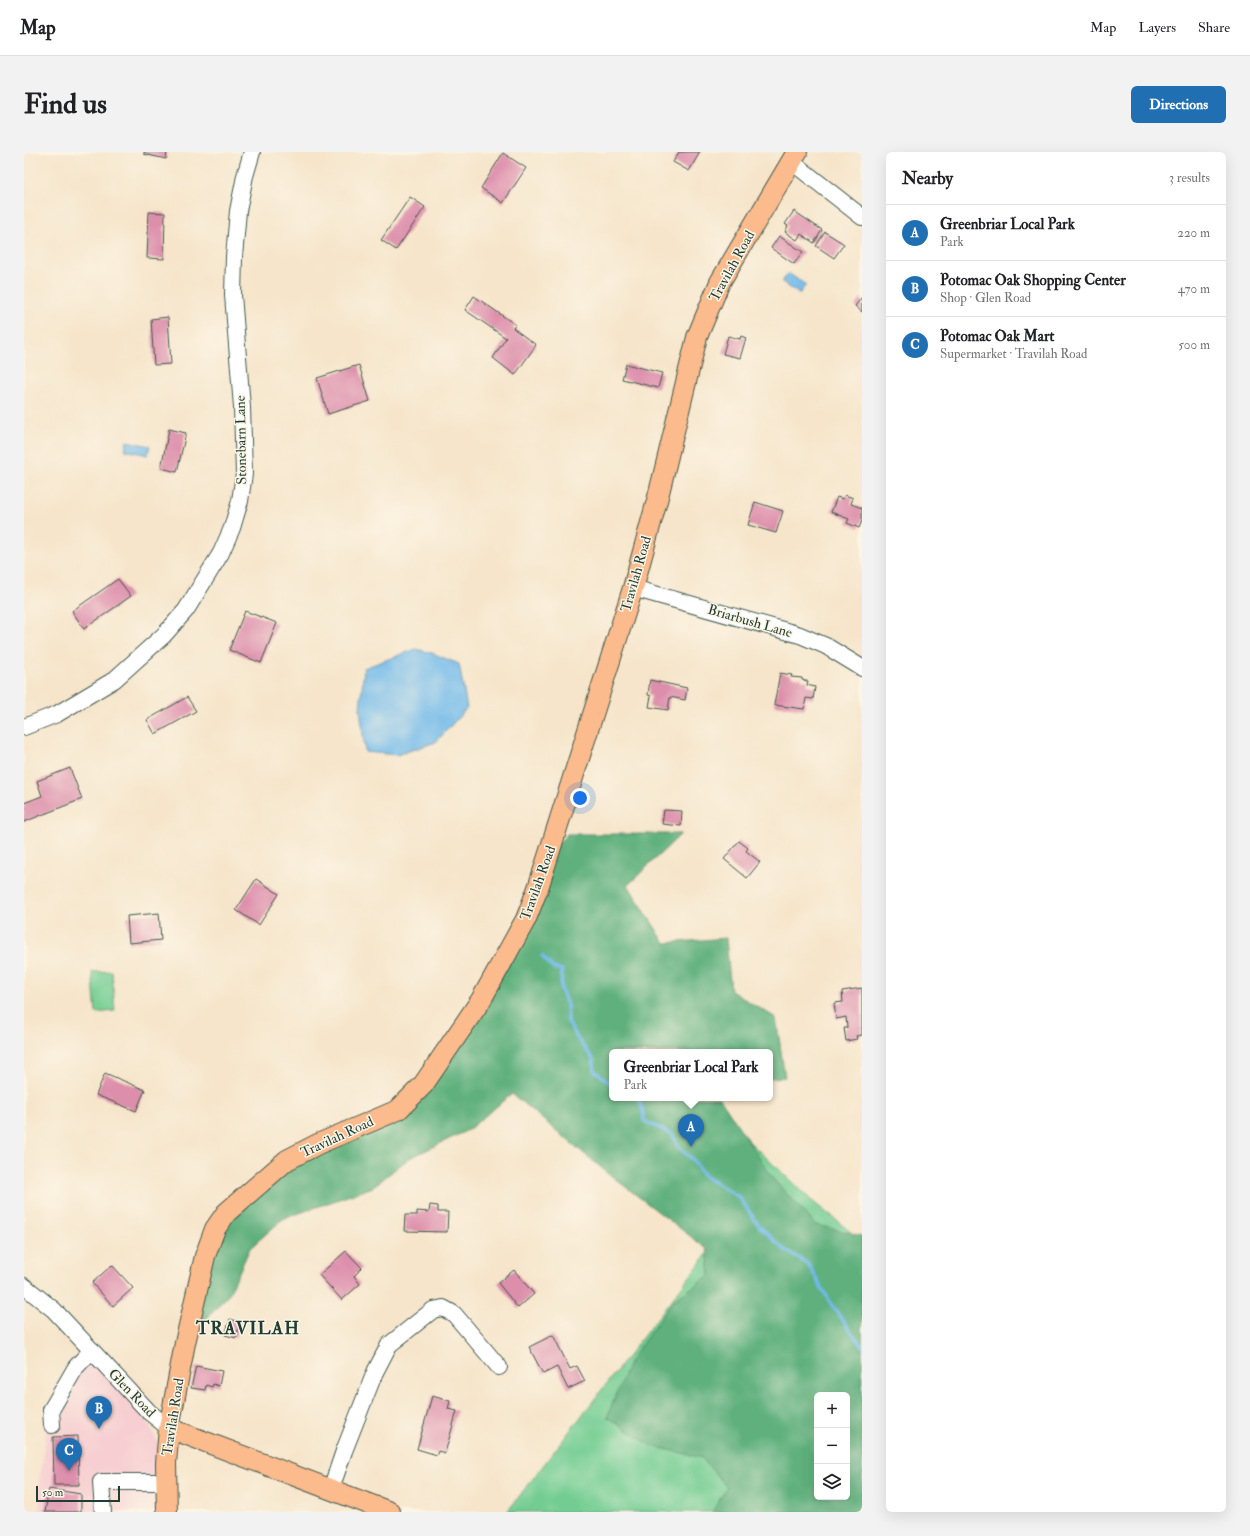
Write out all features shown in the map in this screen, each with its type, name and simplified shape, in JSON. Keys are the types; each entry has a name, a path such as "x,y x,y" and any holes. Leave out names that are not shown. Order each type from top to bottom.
{"main road":[{"name":"Travilah Road","path":"167,1512 166,1463 169,1428 185,1343 205,1256 215,1229 226,1212 287,1160 318,1144 398,1110 423,1085 481,1000 526,919 538,888 632,588 658,497 697,337 720,282 794,157"},
{"name":"Glen Road","path":"169,1428 390,1512"}],"street":[{"name":"Stonebarn Lane","path":"24,727 57,714 114,680 164,635 186,610 220,553 232,528 240,501 244,474 242,407 233,295 234,257 238,211 245,176 252,152"},
{"path":"794,157 862,217"},
{"name":"Briarbush Lane","path":"632,588 800,635 826,646 862,668"},
{"name":"Glen Road","path":"24,1286 54,1310 149,1412 169,1428"},
{"path":"331,1489 344,1451 375,1372 389,1345 433,1310 443,1308 454,1314 498,1367"},
{"path":"52,1425 51,1410 76,1367 92,1350"},
{"path":"103,1512 101,1482 166,1482"}],"shaded area":[{"path":"83,1349 120,1386 149,1424 154,1434 158,1444 161,1512 39,1512 39,1480 45,1449 46,1417"}],"green space":[{"path":"567,834 681,834 628,885 665,943 726,938 731,991 776,1018 785,1077 773,1078 773,1049 609,1049 609,1101 722,1101 773,1179 816,1225 862,1236 862,1512 712,1512 727,1487 702,1458 652,1446 607,1417 630,1361 673,1301 710,1275 707,1249 610,1175 512,1094 468,1130 408,1159 373,1187 283,1219 250,1248 229,1294 185,1343 215,1229 287,1160 398,1110 481,1000 549,853"},
{"path":"112,971 115,1011 96,1013 92,972"},
{"path":"609,1054 609,1101 706,1101 812,1201 862,1241 862,1512 507,1512 732,1222 551,1093"}],"water":[{"path":"788,273 806,285 799,294 782,282"},
{"path":"127,441 150,446 148,455 125,450"},
{"path":"416,649 432,653 459,664 467,708 436,742 397,755 365,752 360,708 364,668"}],"building":[{"path":"144,152 167,152 166,159 144,154"},
{"path":"679,152 700,152 689,171 673,162"},
{"path":"503,153 526,168 503,203 481,188"},
{"path":"410,197 425,207 396,250 381,240"},
{"path":"794,211 822,230 814,243 801,234 797,240 785,232 788,226 785,224"},
{"path":"149,212 165,213 164,259 147,258"},
{"path":"825,232 844,244 834,258 816,246"},
{"path":"779,236 803,252 794,264 771,248"},
{"path":"474,296 516,325 513,328 536,345 515,375 493,358 506,338 465,310"},
{"path":"862,297 862,312 855,306"},
{"path":"168,317 171,364 154,365 151,319"},
{"path":"728,336 740,339 741,336 746,338 740,358 723,354"},
{"path":"626,364 662,373 658,388 622,379"},
{"path":"359,365 370,401 328,414 317,378"},
{"path":"169,429 186,433 177,472 161,468"},
{"path":"845,495 853,498 851,504 862,508 862,521 859,528 847,523 849,519 831,512 837,497 843,499"},
{"path":"755,502 783,511 776,533 748,525"},
{"path":"118,579 131,596 84,629 72,611"},
{"path":"245,611 277,623 261,663 229,650"},
{"path":"780,673 792,675 791,677 802,678 802,680 808,681 807,685 815,687 813,699 806,698 804,709 774,705"},
{"path":"650,680 687,688 685,700 670,697 668,710 649,707 651,696 648,695"},
{"path":"187,697 196,711 155,734 147,720"},
{"path":"70,768 82,799 24,822 24,803 42,796 37,781"},
{"path":"664,810 682,811 681,826 662,824"},
{"path":"739,841 748,848 746,851 760,862 747,878 724,859"},
{"path":"256,879 279,894 259,925 236,910"},
{"path":"159,913 161,940 129,943 127,916"},
{"path":"862,988 862,1035 856,1036 857,1039 846,1041 844,1028 847,1028 846,1017 836,1019 834,1003 843,1002 842,991"},
{"path":"105,1073 145,1090 136,1111 96,1095"},
{"path":"430,1205 438,1206 438,1212 448,1212 447,1232 404,1231 405,1215 417,1215 417,1211 429,1212"},
{"path":"346,1251 362,1268 354,1276 360,1284 342,1300 319,1275"},
{"path":"112,1265 133,1288 113,1306 92,1283"},
{"path":"514,1270 534,1294 518,1308 498,1283"},
{"path":"230,1319 240,1322 236,1338 225,1335"},
{"path":"553,1335 570,1369 577,1366 585,1381 568,1389 557,1367 543,1374 529,1347"},
{"path":"196,1366 222,1371 219,1386 213,1384 212,1387 206,1385 205,1390 191,1388"},
{"path":"432,1396 450,1401 448,1409 457,1411 445,1453 438,1451 437,1455 417,1449"},
{"path":"78,1436 79,1485 54,1485 53,1437"},
{"path":"49,1489 81,1494 81,1512 45,1512"}],"waterway":[{"path":"542,956 553,968 562,970 561,990 567,1004 568,1022 577,1038 593,1059 595,1071 609,1083"},
{"path":"639,1101 643,1111 644,1121 672,1134 678,1146 693,1160 704,1176 739,1197 760,1227 785,1250 808,1264 833,1307 862,1346"}],"place":[{"name":"Greenbriar Local Park","path":"691,1147"},
{"name":"Potomac Oak Shopping Center","path":"99,1429"},
{"name":"Potomac Oak Mart","path":"69,1471"}],"district":[{"name":"TRAVILAH","path":"248,1328"}]}
